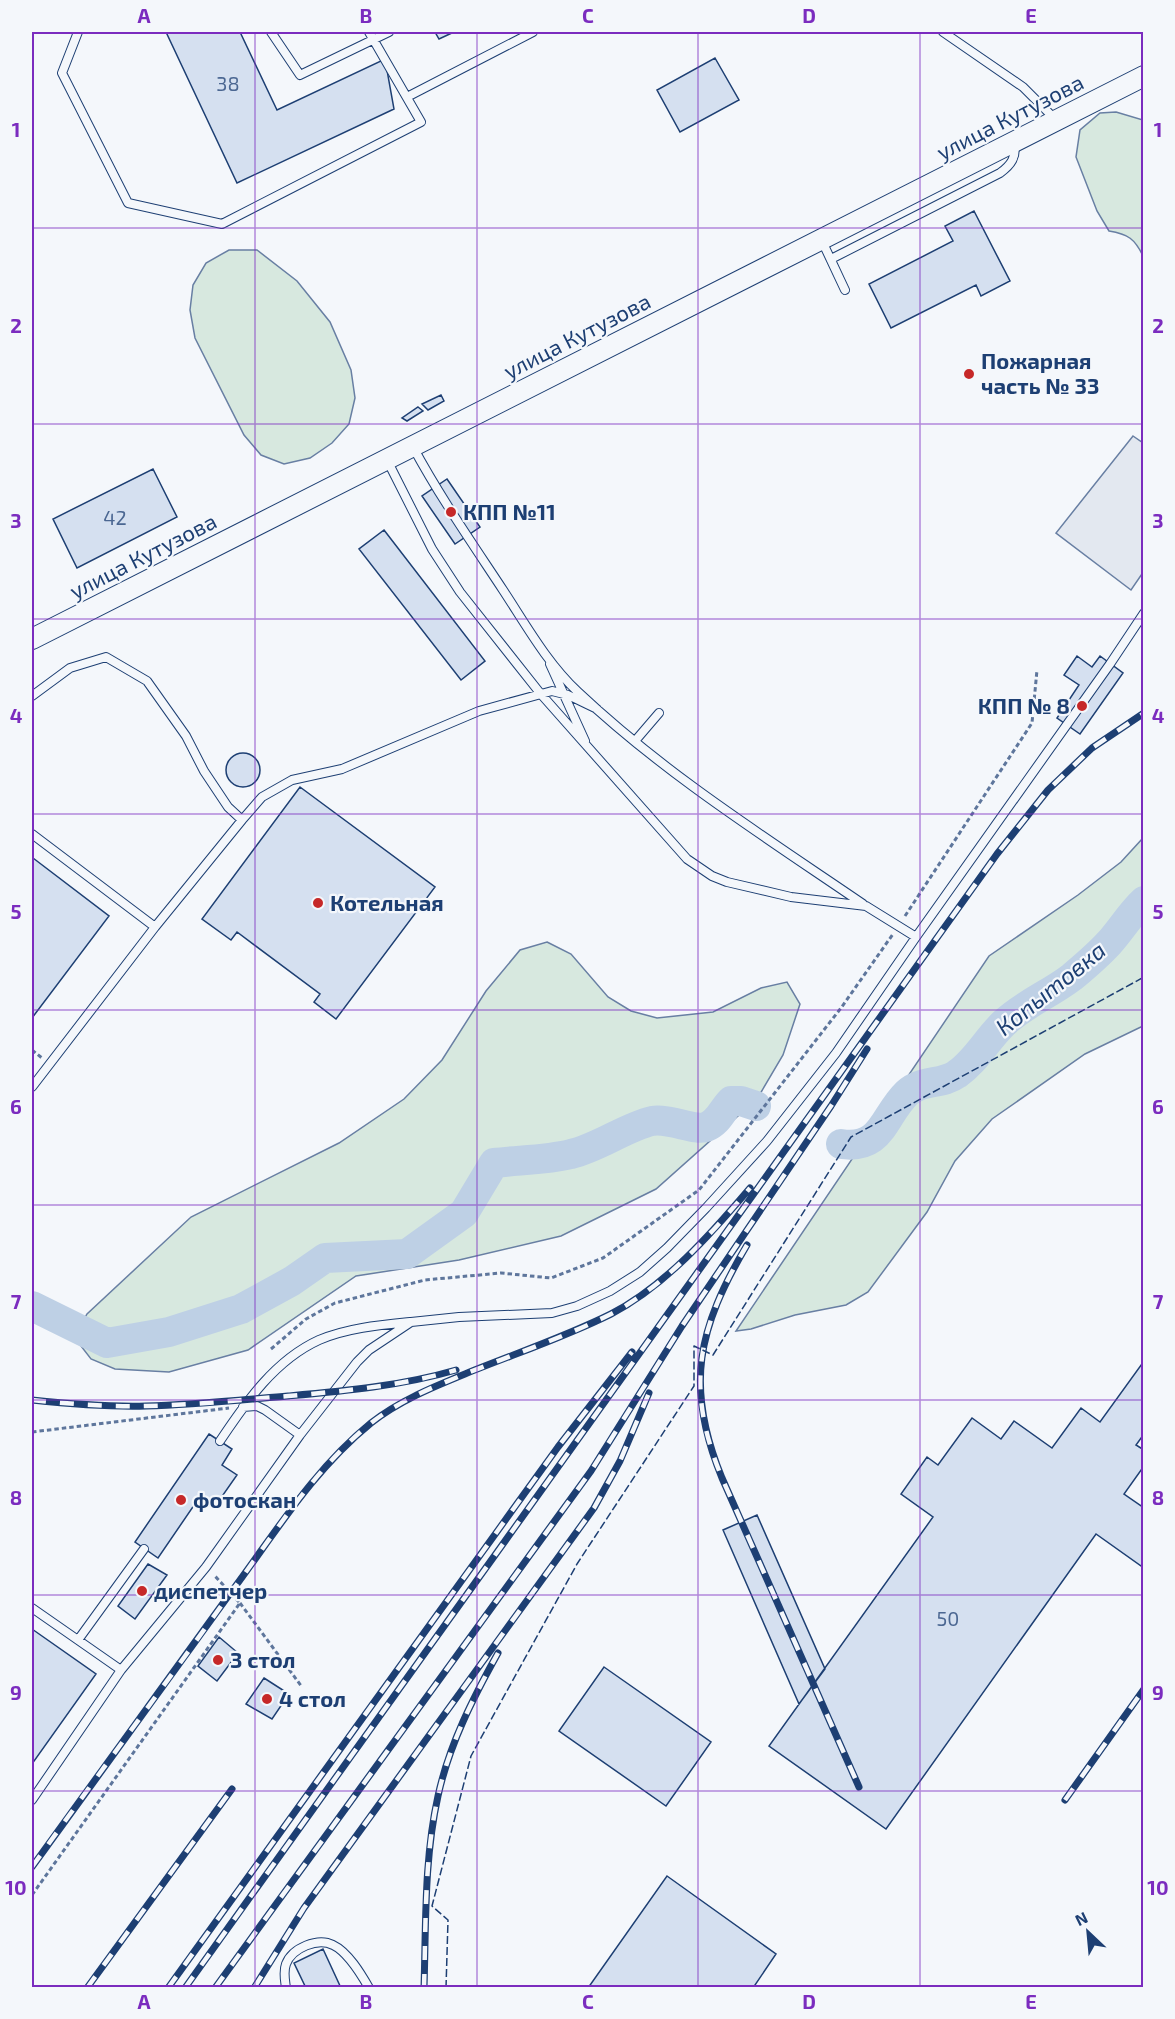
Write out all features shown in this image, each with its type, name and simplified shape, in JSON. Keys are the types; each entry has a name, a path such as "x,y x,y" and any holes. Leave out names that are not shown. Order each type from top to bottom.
{"street":[{"name":"улица Кутузова","path":"32,639 1143,76"}],"lane":[{"path":"78,32 62,73 128,203 222,224 421,122 369,32"},
{"path":"272,32 300,75 389,32"},
{"path":"407,97 533,32"},
{"path":"943,32 1023,87 1056,120"},
{"path":"831,259 1000,173 1009,166 1014,158 1016,150 1014,142"},
{"path":"821,239 845,290"},
{"path":"413,446 435,487 547,657 577,691 702,795 866,906 916,937"},
{"path":"387,460 424,534 460,592 540,693 677,849 699,868 727,882 791,897 866,906"},
{"path":"220,1441 243,1407 283,1362 321,1339 347,1331 411,1322 459,1317 552,1313 577,1306 610,1291 640,1272 667,1248 767,1141 837,1053 916,937 1110,664 1143,613"},
{"path":"32,696 70,668 106,657 147,681 186,736 204,771 228,807 242,820"},
{"path":"547,657 588,748"},
{"path":"32,1087 155,927 262,798 292,780 342,769 479,711 540,693 552,691 564,694 597,709"},
{"path":"635,741 659,713"},
{"path":"32,834 155,927"},
{"path":"32,1800 121,1670 206,1567 300,1435 357,1362 369,1350 411,1322"},
{"path":"243,1407 257,1406 300,1435"},
{"path":"78,1640 144,1549"},
{"path":"32,1608 121,1670"},
{"path":"286,1988 284,1977 286,1965 291,1956 302,1948 319,1942 336,1946 369,1988"}],"path":[{"path":"271,1349 306,1318 335,1303 425,1280 501,1274 551,1278 603,1258 699,1190 841,1008 899,926 1032,723 1037,670"},
{"path":"32,1432 243,1407"},
{"path":"206,1567 232,1592 302,1687"},
{"path":"32,1895 240,1603"}],"shaded area":[{"path":"1116,112 1143,120 1143,256 1130,238 1109,231 1097,211 1076,157 1080,130 1100,113"},
{"path":"229,250 257,250 297,281 330,322 351,370 355,398 349,424 332,443 310,458 284,464 261,455 244,435 195,338 190,310 193,285 206,263"},
{"path":"1133,436 1143,443 1144,571 1131,590 1056,533"},
{"path":"1143,838 1143,1026 1085,1054 992,1119 955,1161 927,1212 868,1292 846,1305 795,1315 751,1329 736,1331 989,956 1078,895 1121,862"},
{"path":"547,942 571,954 608,997 631,1011 657,1018 713,1012 761,988 787,982 800,1004 783,1055 757,1099 656,1189 561,1236 459,1260 356,1276 248,1350 169,1372 115,1369 91,1359 74,1337 87,1314 191,1217 339,1143 404,1099 442,1060 486,991 520,950"}],"building":[{"path":"166,32 240,32 277,110 385,59 394,109 237,183"},
{"path":"435,32 454,32 439,39"},
{"path":"715,58 739,100 680,132 657,90"},
{"path":"974,211 1010,281 981,296 976,285 891,328 869,284 953,241 945,226"},
{"path":"441,395 444,401 428,410 422,404"},
{"path":"418,407 423,411 407,421 402,418"},
{"path":"153,469 177,517 77,568 53,519"},
{"name":"КПП №11","path":"447,479 480,527 455,544 422,496"},
{"path":"384,530 485,661 461,680 359,549"},
{"name":"КПП № 8","path":"1077,656 1092,667 1100,656 1123,673 1080,734 1057,718 1079,685 1064,675"},
{"path":"243,753 255,758 260,770 255,782 243,787 231,782 226,770 231,758"},
{"name":"Котельная","path":"300,787 435,887 336,1019 314,1002 320,994 237,932 231,940 202,919"},
{"path":"33,858 109,916 32,1018 32,860"},
{"path":"1144,1361 1144,1434 1136,1445 1144,1450 1144,1466 1124,1494 1144,1508 1144,1568 1096,1534 886,1829 769,1746 933,1517 901,1494 927,1457 938,1465 972,1418 1001,1439 1014,1421 1052,1448 1081,1408 1100,1422"},
{"name":"фотоскан","path":"209,1434 232,1449 222,1465 237,1475 216,1505 201,1495 158,1558 135,1542"},
{"path":"757,1515 825,1669 799,1704 723,1530"},
{"name":"диспетчер","path":"148,1564 167,1575 135,1619 118,1606"},
{"path":"32,1629 96,1674 32,1764"},
{"name":"3 стол","path":"219,1637 238,1653 217,1681 198,1666"},
{"path":"604,1667 711,1742 666,1806 559,1731"},
{"name":"4 стол","path":"264,1678 289,1694 272,1719 246,1704"},
{"path":"667,1876 776,1954 753,1988 588,1988"},
{"path":"323,1949 341,1988 306,1988 294,1963"}],"waterway":[{"name":"Копытовка","path":"841,1144 866,1142 881,1129 907,1093 919,1086 945,1080 964,1069 1012,1016 1064,983 1096,956 1144,901"},
{"name":"Копытовка","path":"32,1306 107,1343 169,1332 241,1309 292,1281 325,1258 407,1254 464,1213 494,1163 571,1154 652,1121 706,1127 717,1119 731,1101 741,1101 756,1106"}],"railway":[{"path":"185,1988 997,854 1048,790 1092,748 1144,713"},
{"path":"215,1988 591,1471 682,1326 867,1049"},
{"path":"32,1867 295,1504 350,1442 382,1415 416,1395 576,1330 631,1302 686,1258 750,1188"},
{"path":"747,1245 717,1303 708,1331 702,1358 700,1386 703,1414 710,1445 722,1478 859,1787"},
{"path":"168,1988 558,1447 632,1352"},
{"path":"32,1400 118,1406 199,1403 372,1387 456,1370"},
{"path":"254,1988 304,1908 594,1508 620,1461 649,1393"},
{"path":"424,1988 428,1868 438,1796 448,1758 463,1722 498,1653"},
{"path":"1065,1800 1144,1689"},
{"path":"87,1988 232,1789"}],"fence":[{"path":"446,1988 448,1920 432,1906 471,1756 577,1564 694,1386 694,1346 713,1355 851,1137 1144,977"}],"place":[{"name":"Пожарная часть № 33","path":"969,374"},
{"name":"КПП №11","path":"451,512"},
{"name":"КПП № 8","path":"1082,706"},
{"name":"Котельная","path":"318,903"},
{"name":"фотоскан","path":"181,1500"},
{"name":"диспетчер","path":"142,1591"},
{"name":"3 стол","path":"218,1660"},
{"name":"4 стол","path":"267,1699"}]}
